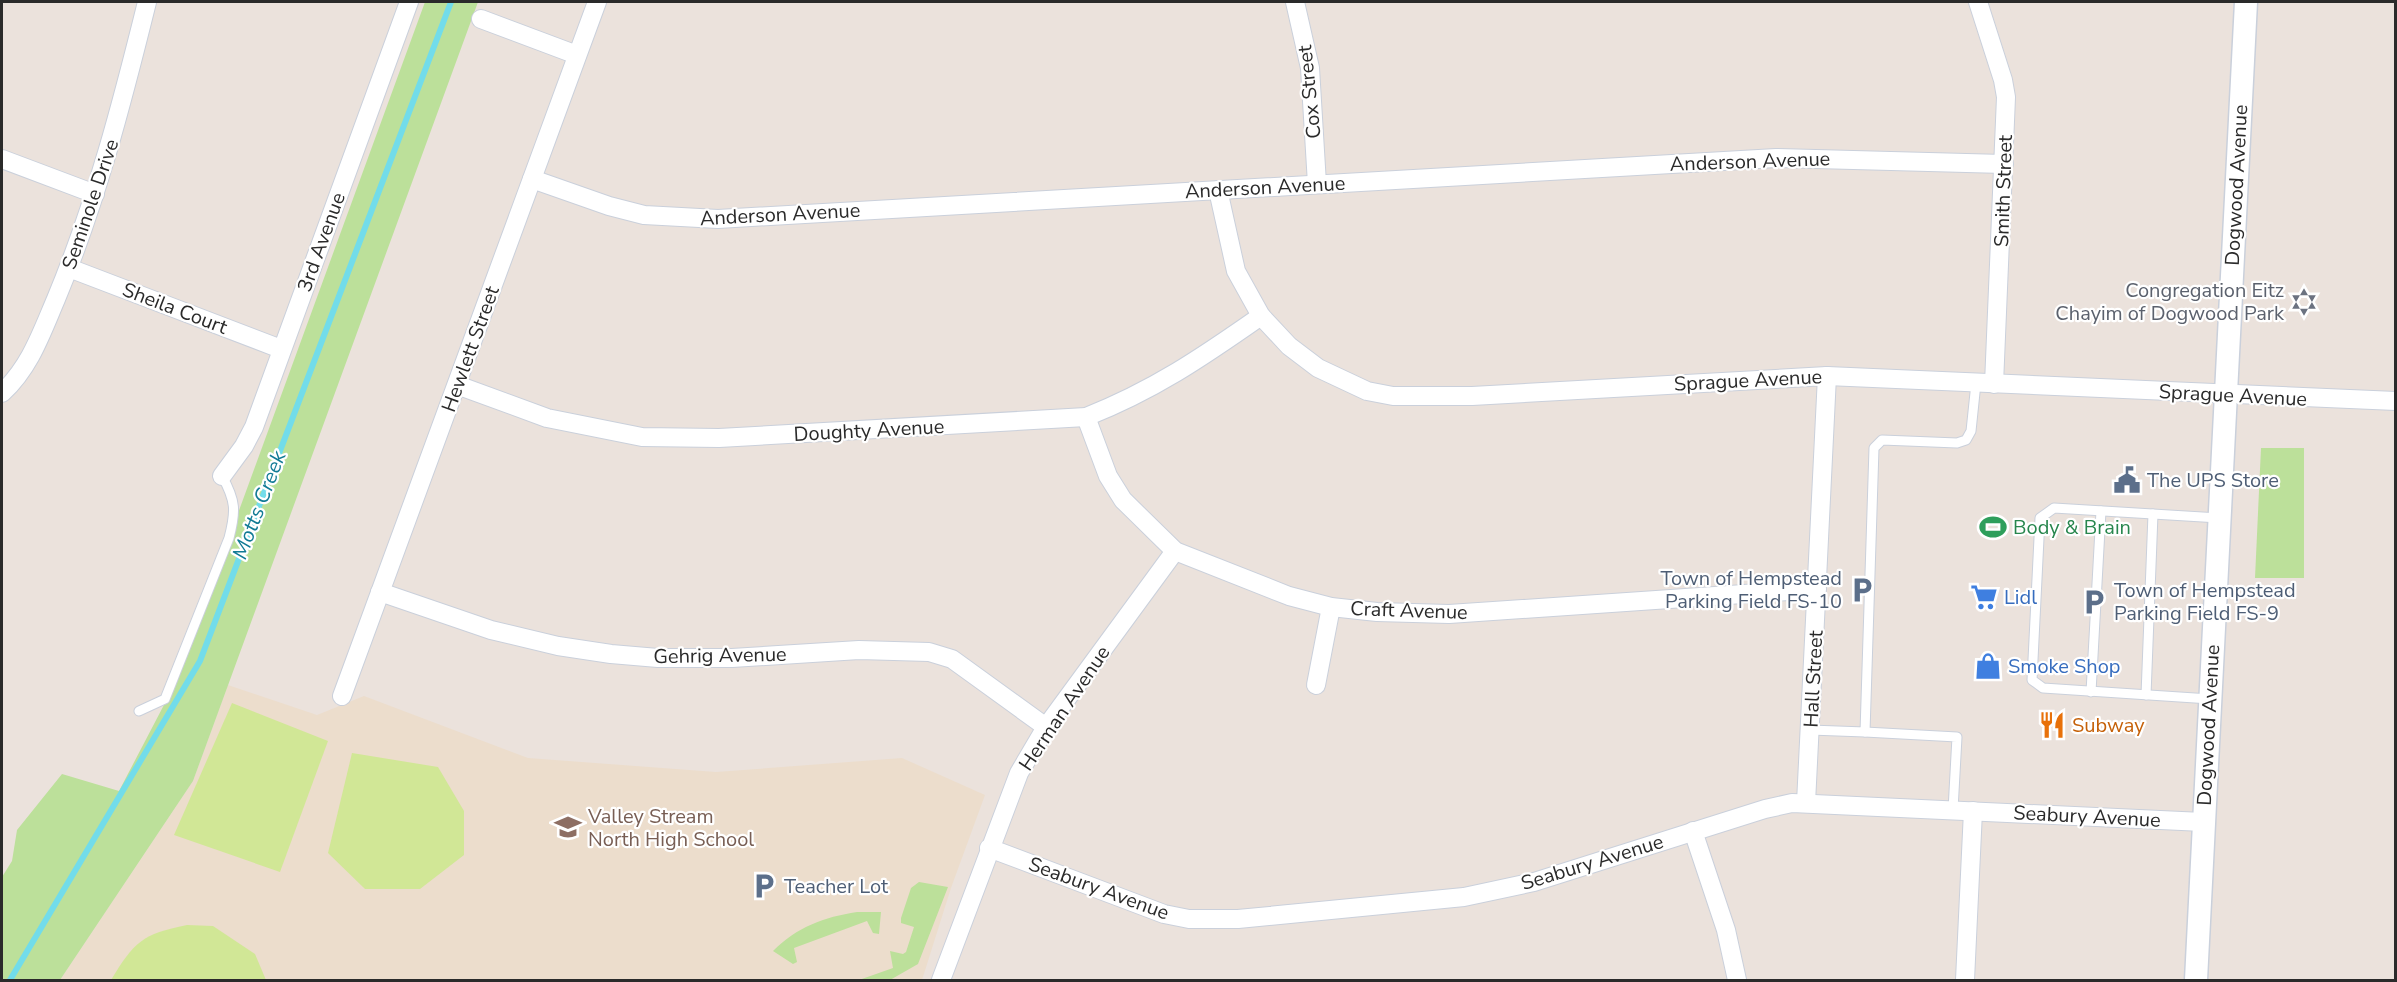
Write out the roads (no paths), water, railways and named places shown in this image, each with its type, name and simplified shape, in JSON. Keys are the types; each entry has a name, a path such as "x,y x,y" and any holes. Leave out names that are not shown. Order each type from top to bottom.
{"street":[{"name":"Seminole Drive","path":"2,393 24,369 33,353 69,268 117,125 147,2"},
{"name":"3rd Avenue","path":"222,476 244,446 254,427 409,2"},
{"name":"Hewlett Street","path":"342,696 597,2"},
{"name":"Smith Street","path":"1978,2 2003,80 2006,97 2004,164 1985,383"},
{"name":"Dogwood Avenue","path":"2196,981 2246,2"},
{"name":"Cox Street","path":"1301,3 1310,68 1317,184"},
{"path":"481,19 577,55"},
{"name":"Anderson Avenue","path":"532,179 609,206 644,215 676,219 718,219 1776,158 2004,164"},
{"path":"2,159 94,194"},
{"name":"Sprague Avenue","path":"1218,190 1236,271 1261,316 1289,346 1318,368 1367,391 1393,396 1472,396 1827,376 2396,401"},
{"name":"Sheila Court","path":"69,268 281,349"},
{"name":"Doughty Avenue","path":"457,385 546,418 642,437 719,438 1086,417 1130,399 1182,371 1261,316"},
{"name":"Hall Street","path":"1806,802 1827,376"},
{"name":"Craft Avenue","path":"1086,417 1108,476 1123,500 1175,552 1289,596 1331,607 1377,612 1449,614 1817,589"},
{"name":"Herman Avenue","path":"941,981 1019,773 1046,727 1175,552"},
{"name":"Gehrig Avenue","path":"380,592 491,630 558,646 611,654 658,658 732,658 859,650 901,649 929,652 952,659 1046,727"},
{"path":"1316,685 1331,607"},
{"name":"Seabury Avenue","path":"989,848 1164,914 1189,919 1238,919 1464,897 1534,882 1765,809 1806,802 2203,822"},
{"path":"1965,981 1973,811"},
{"path":"1693,831 1726,930 1737,981"}],"lane":[{"path":"1866,732 1874,448 1882,440 1956,443 1966,440 1971,431 1985,383"},
{"path":"140,711 165,699 229,538 236,513 231,493 222,476"},
{"path":"2210,699 2043,688 2032,680 2040,518 2054,508 2219,518"},
{"path":"2091,692 2101,511"},
{"path":"2146,695 2153,514"},
{"path":"1810,730 1957,737 1953,810"}],"waterway":[{"name":"Motts Creek","path":"10,980 200,661 451,2"}],"place":[{"name":"Congregation Eitz Chayim of Dogwood Park","path":"2304,302"},
{"name":"The UPS Store","path":"2127,480"},
{"name":"Body & Brain","path":"1993,527"},
{"name":"Town of Hempstead Parking Field FS-10","path":"1862,590"},
{"name":"Lidl","path":"1984,597"},
{"name":"Town of Hempstead Parking Field FS-9","path":"2094,602"},
{"name":"Smoke Shop","path":"1988,666"},
{"name":"Subway","path":"2052,725"},
{"name":"Valley Stream North High School","path":"568,827"},
{"name":"Teacher Lot","path":"764,886"}]}
